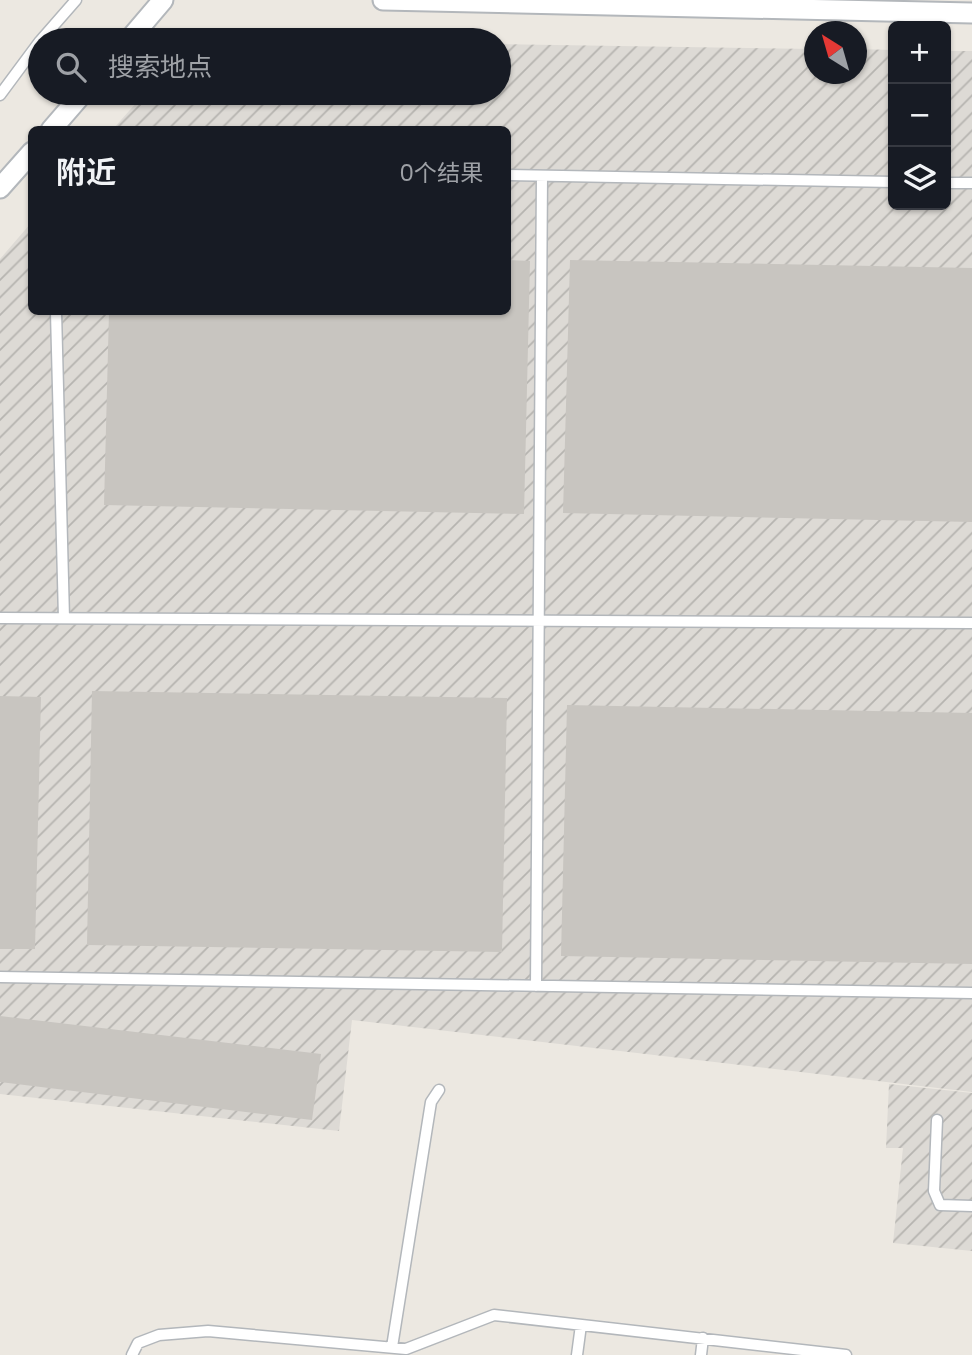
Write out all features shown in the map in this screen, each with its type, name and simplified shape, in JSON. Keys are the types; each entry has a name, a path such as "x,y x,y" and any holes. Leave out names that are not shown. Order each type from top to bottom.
{"street":[{"path":"138,28 163,0"},
{"path":"383,0 972,13"},
{"path":"54,126 73,105"},
{"path":"0,188 28,156"}],"lane":[{"path":"52,28 76,0"},
{"path":"0,95 28,58"},
{"path":"511,176 888,182"},
{"path":"536,986 542,176"},
{"path":"951,183 972,183"},
{"path":"57,315 64,618"},
{"path":"0,618 972,623"},
{"path":"0,977 972,993"},
{"path":"392,1347 431,1102 439,1090"},
{"path":"937,1120 934,1191 940,1205 972,1206"},
{"path":"132,1355 138,1343 159,1335 208,1331 406,1349 494,1315 846,1355"},
{"path":"577,1355 581,1325"},
{"path":"701,1355 703,1338"}],"shaded area":[{"path":"511,44 804,49 804,84 867,84 867,49 888,50 888,210 951,210 951,51 972,51 972,1092 352,1020 339,1131 0,1094 0,259 28,226 28,315 511,315 511,126 116,126 134,105 511,105"},
{"path":"889,1084 972,1093 972,1251 893,1243 903,1148 886,1148"}],"building":[{"path":"511,260 530,261 524,514 104,505 109,315 511,315"},
{"path":"570,260 972,268 972,522 563,513"},
{"path":"92,691 507,698 502,952 87,945"},
{"path":"0,696 41,697 35,949 0,949"},
{"path":"567,705 972,713 972,964 561,956"},
{"path":"0,1016 321,1054 312,1120 0,1082"}]}
